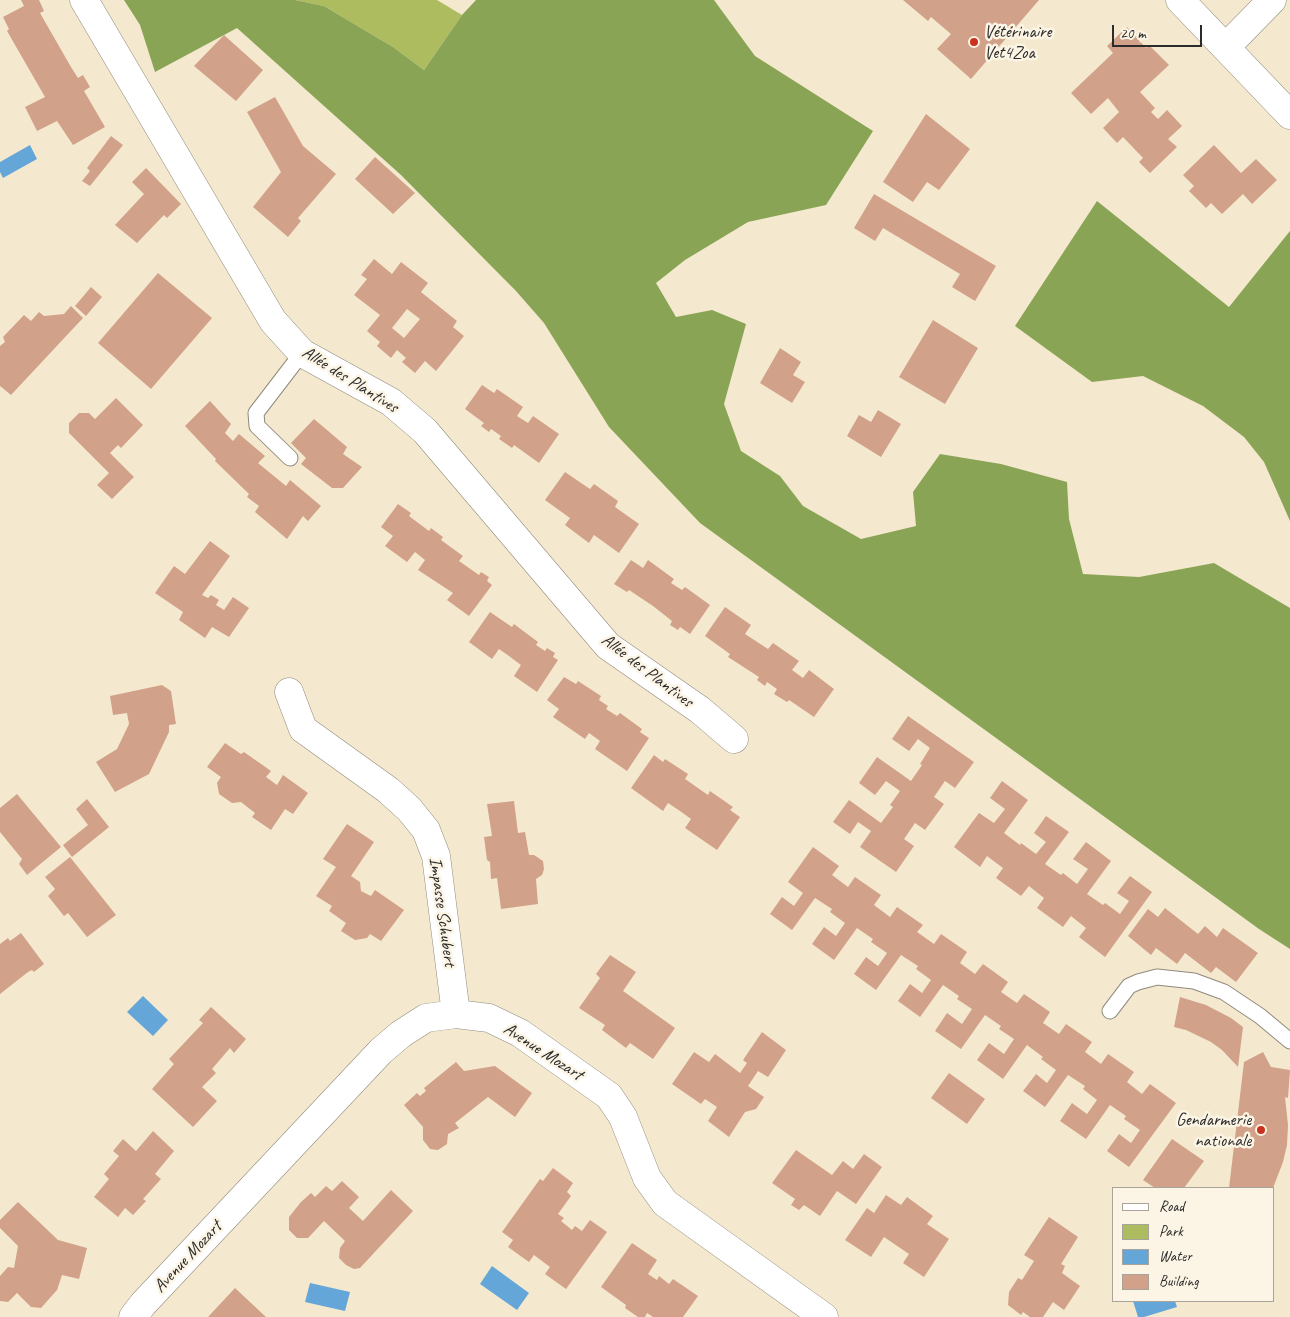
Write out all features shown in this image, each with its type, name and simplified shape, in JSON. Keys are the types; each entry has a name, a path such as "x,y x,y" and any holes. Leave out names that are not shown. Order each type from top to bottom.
{"street":[{"name":"Allée des Plantives","path":"84,0 273,321 302,353 391,402 425,431 608,646 700,710 734,739"},
{"path":"1180,0 1290,115"},
{"path":"1226,47 1272,0"},
{"name":"Impasse Schubert","path":"289,692 303,729 388,790 426,830 436,856 456,1014"},
{"name":"Avenue Mozart","path":"133,1317 381,1052 401,1034 426,1018 456,1014 489,1018 520,1033 609,1096 623,1118 647,1178 665,1203 824,1317"}],"lane":[{"path":"290,458 257,426 256,413 302,353"},
{"path":"1110,1011 1129,986 1138,982 1158,977 1194,981 1224,992 1260,1016 1290,1042"}],"green space":[{"path":"124,0 295,0 324,6 393,47 424,70 462,15 476,0 714,0 755,56 873,131 826,205 748,222 685,260 656,283 676,317 712,310 746,324 724,404 741,451 780,476 803,506 861,539 916,526 913,492 940,454 1001,464 1067,482 1069,519 1083,574 1139,577 1214,563 1290,608 1290,949 1259,929 700,523 609,427 544,323 516,291 401,175 237,28 155,72 140,25"},
{"path":"295,0 437,0 462,15 424,70 393,47 324,6"},
{"path":"1097,201 1229,307 1290,231 1290,521 1264,462 1244,437 1203,406 1143,376 1092,382 1015,326"}],"water":[{"path":"30,145 37,159 3,178 0,172 0,162"},
{"path":"143,996 168,1020 153,1036 127,1012"},
{"path":"492,1266 529,1293 517,1310 480,1284"},
{"path":"310,1283 350,1292 345,1311 305,1302"},
{"path":"1133,1302 1175,1302 1177,1307 1144,1317 1138,1317"}],"building":[{"path":"21,0 39,0 44,11 40,13 71,67 78,78 83,75 90,87 84,91 105,127 73,145 57,121 37,131 25,107 45,97 7,31 9,29 3,17 24,6"},
{"name":"Vétérinaire Vet4Zoa","path":"903,0 1039,0 971,79 937,49 951,34 931,17 928,21"},
{"path":"1127,27 1146,48 1149,45 1169,65 1140,92 1155,108 1151,112 1158,119 1167,110 1182,126 1168,139 1177,147 1150,173 1139,162 1143,158 1123,137 1117,143 1103,128 1119,112 1108,98 1091,114 1071,93 1113,53 1107,46"},
{"path":"224,35 263,70 236,101 194,66"},
{"path":"275,97 303,146 336,174 298,218 301,221 288,237 253,207 281,172 247,112"},
{"path":"926,114 970,149 939,190 927,182 913,202 883,182"},
{"path":"111,136 123,145 90,186 82,181 90,171 87,168"},
{"path":"1214,145 1241,173 1256,159 1277,180 1252,204 1243,194 1222,214 1211,203 1206,208 1189,191 1194,186 1183,175"},
{"path":"375,157 415,193 393,214 355,179"},
{"path":"146,168 181,204 167,218 164,215 137,243 115,225 144,194 132,182"},
{"path":"874,194 996,266 975,301 952,287 960,274 883,228 875,241 854,228"},
{"path":"374,259 392,274 401,262 428,283 421,292 457,321 453,327 464,336 436,371 425,361 415,373 402,362 406,358 397,350 391,358 377,346 380,342 367,331 380,315 354,295 367,279 361,275","holes":["407,309 420,319 404,338 392,328"]},
{"path":"158,273 212,318 151,389 98,343"},
{"path":"91,287 102,297 86,316 75,306"},
{"path":"71,306 83,318 11,395 0,386 0,346 5,342 3,337 24,315 31,321 39,312 44,316 64,314"},
{"path":"933,320 978,348 945,404 899,377"},
{"path":"780,348 801,362 793,375 805,382 792,403 760,383"},
{"path":"482,385 494,393 497,389 523,407 517,416 528,423 533,416 559,434 539,463 514,445 512,448 499,439 501,436 491,429 489,432 481,426 484,423 465,409"},
{"path":"116,398 143,425 121,448 118,445 110,453 134,477 112,499 97,485 109,473 69,433 69,423 79,413 89,413 95,419"},
{"path":"210,401 231,424 225,433 233,441 239,434 265,456 258,463 286,486 290,480 321,506 308,521 303,516 287,539 255,512 259,506 247,497 249,494 215,461 216,459 185,426"},
{"path":"878,410 901,424 881,457 847,436 859,415 871,422"},
{"path":"314,419 347,447 343,454 362,467 343,488 332,488 301,464 306,458 291,443"},
{"path":"565,472 590,489 594,484 618,501 615,507 639,524 619,553 594,535 589,543 565,525 570,518 545,500"},
{"path":"398,504 411,513 409,516 429,531 431,528 443,537 441,540 463,556 459,561 479,575 481,572 489,577 487,581 492,585 469,616 447,600 453,593 418,570 425,560 415,552 407,562 385,546 393,536 381,527"},
{"path":"210,541 230,556 202,595 208,598 211,595 219,600 216,605 224,610 233,597 249,608 229,637 212,627 205,638 179,620 183,612 155,593 174,566 185,574"},
{"path":"631,560 643,568 648,560 674,579 671,583 682,590 685,587 710,605 690,634 680,627 678,630 670,625 672,621 653,606 629,590 627,592 614,584"},
{"path":"725,607 751,625 745,634 768,649 773,643 799,661 792,670 803,678 809,670 834,689 814,717 789,700 787,702 774,694 777,689 767,682 765,686 757,680 759,677 728,657 730,654 705,636"},
{"path":"490,612 512,627 514,624 538,642 536,645 545,651 547,648 555,653 553,657 558,660 537,692 514,676 521,665 509,656 499,649 492,659 469,642"},
{"path":"564,677 576,684 578,681 601,696 599,700 608,706 606,709 617,716 620,713 642,729 640,732 649,738 627,771 595,749 600,741 589,733 585,739 553,717 559,709 547,700"},
{"path":"162,685 171,691 176,724 169,725 169,732 149,774 115,792 96,762 117,749 129,724 127,713 113,715 110,696"},
{"path":"908,716 974,762 955,788 945,781 934,797 944,804 925,830 915,823 904,839 914,846 896,872 860,847 871,831 858,822 850,834 833,822 849,800 881,823 893,807 890,805 900,791 886,781 875,795 859,783 877,757 911,781 922,765 920,764 930,748 918,739 909,751 892,739"},
{"path":"225,743 241,754 244,752 271,771 266,777 277,785 283,775 308,793 293,814 285,809 271,830 252,817 255,813 241,802 232,803 219,794 217,783 221,777 207,767"},
{"path":"654,755 663,762 665,759 688,774 685,779 708,795 710,791 733,807 730,810 740,817 717,850 685,828 691,819 680,811 668,803 663,811 631,788"},
{"path":"1002,781 1028,800 1004,833 1036,854 1046,842 1034,833 1046,816 1069,832 1045,864 1061,875 1063,873 1077,884 1088,869 1073,859 1086,842 1111,861 1087,894 1103,905 1105,903 1120,914 1129,901 1117,893 1130,876 1152,892 1105,957 1079,937 1086,928 1071,916 1063,927 1037,908 1044,898 1029,886 1021,896 996,878 1003,868 987,856 980,867 954,847 979,813 994,823 1005,809 990,798"},
{"path":"17,794 61,847 27,875 19,864 22,859 0,832 0,808"},
{"path":"87,799 109,827 72,857 63,845 88,825 76,809"},
{"path":"514,801 518,833 525,832 529,855 534,855 543,861 544,869 542,875 536,879 538,904 501,909 497,878 491,879 490,862 487,860 484,837 492,836 487,804"},
{"path":"347,824 374,842 351,876 360,882 361,891 371,896 375,890 404,910 381,941 370,934 367,938 355,940 341,931 346,923 329,911 332,906 316,896 336,867 323,859"},
{"path":"813,847 839,866 832,875 848,887 855,877 881,895 874,905 890,917 897,907 923,925 917,932 934,944 941,934 967,952 960,963 975,974 983,964 1008,982 1001,992 1017,1003 1024,994 1050,1012 1043,1023 1059,1034 1066,1024 1092,1042 1085,1052 1101,1064 1108,1054 1134,1072 1127,1082 1142,1094 1150,1084 1176,1103 1129,1167 1107,1151 1119,1134 1131,1143 1140,1130 1124,1119 1126,1116 1110,1105 1086,1139 1060,1121 1072,1103 1087,1114 1097,1100 1083,1089 1085,1086 1068,1075 1045,1107 1023,1091 1036,1074 1047,1083 1056,1070 1027,1045 1003,1079 977,1060 989,1043 1004,1054 1014,1039 999,1029 1001,1026 985,1015 961,1049 935,1031 947,1013 962,1024 972,1009 957,999 959,996 943,985 920,1017 898,1001 910,984 922,993 931,980 916,969 918,966 901,955 876,990 854,974 866,957 878,966 887,953 871,942 873,939 857,928 834,960 812,944 824,927 836,936 845,923 830,912 832,909 815,898 792,930 770,914 782,897 794,906 803,893 788,882"},
{"path":"70,857 116,915 87,937 68,913 64,916 48,896 55,889 45,877"},
{"path":"1165,908 1198,934 1205,926 1217,937 1223,928 1258,953 1236,982 1216,967 1211,973 1185,953 1177,964 1156,948 1151,955 1128,936 1148,909 1158,917"},
{"path":"21,933 44,964 34,972 32,970 28,972 0,994 0,944 8,938 10,941"},
{"path":"610,955 636,972 623,991 675,1028 653,1059 630,1043 626,1048 602,1030 605,1025 579,1008 600,978 596,974"},
{"path":"1180,997 1206,1005 1231,1018 1243,1027 1238,1067 1222,1050 1211,1042 1186,1030 1174,1027"},
{"path":"211,1007 246,1039 234,1053 230,1048 212,1069 216,1073 202,1087 217,1101 193,1127 152,1089 174,1064 169,1059 203,1023 199,1020"},
{"path":"762,1032 786,1050 768,1077 758,1071 748,1086 764,1097 756,1109 745,1112 729,1137 708,1121 717,1107 705,1099 701,1104 672,1084 694,1052 709,1062 715,1054 740,1073 747,1063 743,1060"},
{"path":"1263,1052 1271,1067 1290,1070 1288,1098 1285,1097 1288,1125 1287,1145 1273,1187 1229,1187 1244,1062"},
{"path":"456,1062 464,1071 495,1066 532,1093 515,1117 488,1097 455,1123 459,1128 448,1134 447,1144 438,1150 430,1149 423,1140 423,1127 404,1105 417,1093 420,1096 426,1091 424,1088"},
{"path":"949,1073 985,1099 967,1124 931,1098"},
{"path":"153,1131 174,1151 155,1174 161,1179 143,1199 146,1201 133,1215 125,1208 118,1217 94,1197 109,1179 104,1174 119,1156 113,1151 123,1139 136,1151"},
{"path":"1172,1139 1204,1161 1185,1187 1154,1187 1143,1180"},
{"path":"796,1150 832,1175 843,1161 853,1169 864,1154 882,1167 856,1204 837,1191 820,1216 804,1205 799,1210 791,1205 795,1199 772,1183"},
{"path":"553,1168 573,1183 567,1192 571,1196 558,1214 564,1218 561,1221 572,1230 575,1226 582,1231 590,1220 607,1232 566,1289 545,1274 550,1267 534,1255 529,1262 508,1247 513,1240 502,1232 540,1179 543,1181"},
{"path":"342,1181 359,1197 349,1208 363,1221 391,1190 413,1211 360,1268 354,1269 346,1265 339,1258 340,1248 345,1241 324,1221 308,1238 297,1238 289,1230 289,1217 301,1202 311,1193 315,1197 326,1186 332,1191"},
{"path":"886,1195 901,1205 907,1197 933,1216 927,1224 949,1239 924,1277 903,1263 909,1254 884,1237 871,1257 845,1240 867,1208 874,1213"},
{"path":"18,1202 58,1240 87,1248 79,1279 62,1275 57,1290 41,1308 31,1307 17,1293 8,1302 0,1301 0,1276 8,1267 14,1268 18,1246 0,1228 0,1220"},
{"path":"1049,1217 1078,1237 1061,1264 1065,1266 1062,1273 1080,1286 1064,1310 1053,1302 1043,1317 1030,1317 1023,1312 1021,1315 1008,1305 1009,1292 1018,1278 1022,1280 1034,1261 1024,1255"},
{"path":"632,1243 657,1260 648,1274 657,1280 659,1276 669,1284 673,1279 698,1296 683,1317 653,1317 647,1313 645,1317 638,1317 625,1308 626,1305 601,1287"},
{"path":"235,1288 266,1317 208,1317"}],"place":[{"name":"Vétérinaire Vet4Zoa","path":"974,42"},
{"name":"Gendarmerie nationale","path":"1261,1130"}]}
